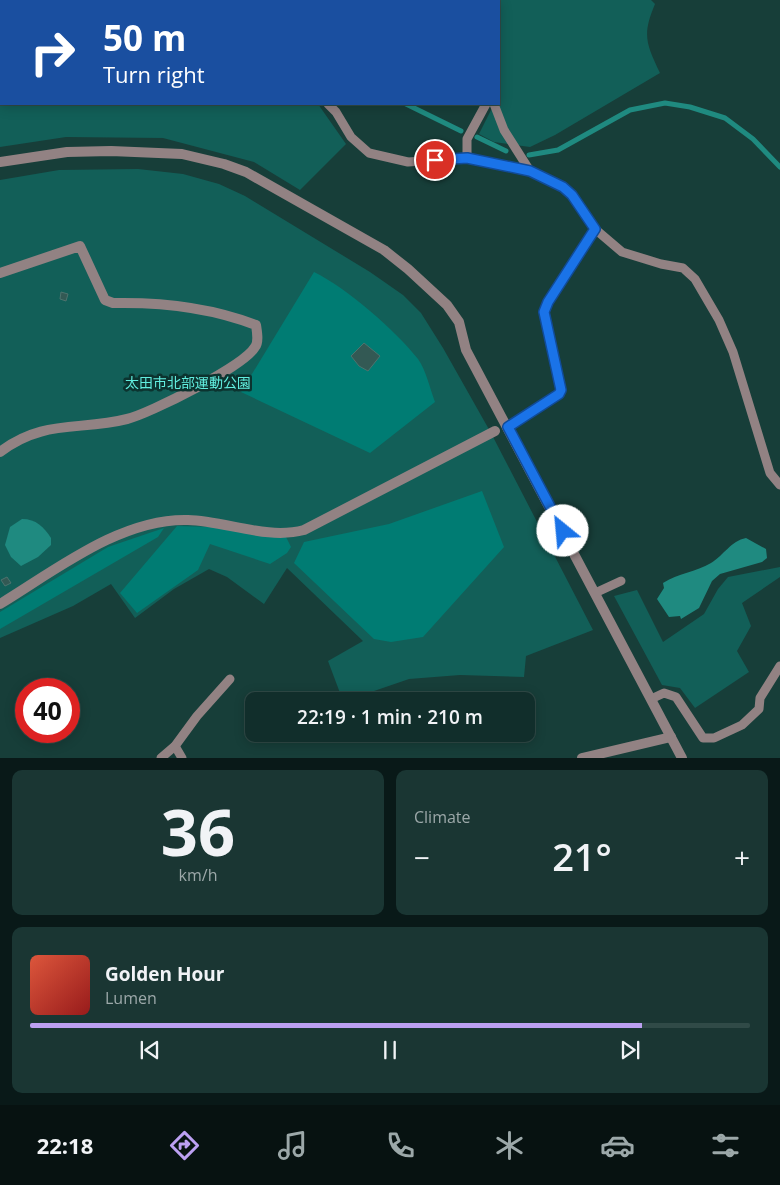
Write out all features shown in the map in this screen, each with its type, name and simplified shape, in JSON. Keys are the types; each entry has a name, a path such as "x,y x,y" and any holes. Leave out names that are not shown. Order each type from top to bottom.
{"street":[{"path":"0,162 67,152 182,154 224,164 266,182 384,250 437,295 459,322 466,350 682,758"},
{"path":"0,273 80,246 105,300 113,303 169,306 237,317 256,325 257,340 256,347 226,369 147,413 111,422 67,425 38,431 18,440 0,452"},
{"path":"0,604 99,544 139,526 156,522 190,520 288,534 304,530 495,431"},
{"path":"582,758 671,736"}],"lane":[{"path":"329,105 336,112 351,138 369,153 408,162 467,158 530,171 563,187 572,195 595,229 622,252 661,264 683,268 695,279 719,320 733,352 770,473 780,485"},
{"path":"467,158 467,139 485,105"},
{"path":"494,105 504,130 530,171"},
{"path":"508,427 559,394 561,390 544,312 548,302 595,229"},
{"path":"595,593 621,581"},
{"path":"651,699 664,693 676,697 703,738 714,738 742,725 759,709 760,698 780,666"},
{"path":"162,758 175,746 197,716 230,679"},
{"path":"175,746 182,758"}],"green space":[{"path":"500,0 651,0 655,4 648,24 647,39 651,54 660,73 555,135 530,147 494,142 479,134 494,105 500,105"},
{"path":"0,105 319,105 346,144 300,190 254,162 163,138 66,137 0,147"},
{"name":"太田市北部運動公園","path":"138,169 183,174 219,184 245,196 370,272 403,295 421,313 443,348 491,433 593,630 526,656 524,677 460,675 409,679 371,692 340,692 328,661 363,641 287,568 264,604 227,577 209,569 174,589 135,618 111,584 73,606 0,638 0,180 59,170"},
{"path":"780,567 780,577 742,603 751,626 737,651 749,672 695,708 680,688 662,685 614,596 637,590 663,642 704,614 718,589 728,577"}],"shaded area":[{"path":"314,272 341,288 397,335 418,359 435,402 370,453 241,392"},
{"path":"482,491 504,547 423,637 391,642 374,639 294,563 304,542 389,524"},
{"path":"22,519 31,520 42,527 51,538 51,545 38,557 21,566 11,557 5,545 10,527"},
{"path":"177,526 212,527 286,537 291,547 287,553 270,564 210,544 198,570 137,613 120,593"},
{"path":"164,528 158,537 0,629 0,612 108,547"},
{"path":"746,538 766,549 767,558 762,562 720,574 712,581 699,608 681,619 680,616 669,617 657,599 664,588 663,583 711,563 736,542"}],"building":[{"path":"61,292 68,294 66,301 60,299"},
{"path":"364,343 380,356 368,371 359,366 351,356"},
{"path":"7,577 11,583 5,586 1,580"}],"waterway":[{"path":"529,155 558,150 630,110 665,103 690,107 725,118 753,139 780,167"},
{"path":"408,105 461,131"},
{"path":"477,137 506,151"}],"route":[{"path":"435,160 467,158 505,164 530,171 563,187 572,195 595,229 548,302 544,312 561,390 559,394 508,427 563,531"}]}
